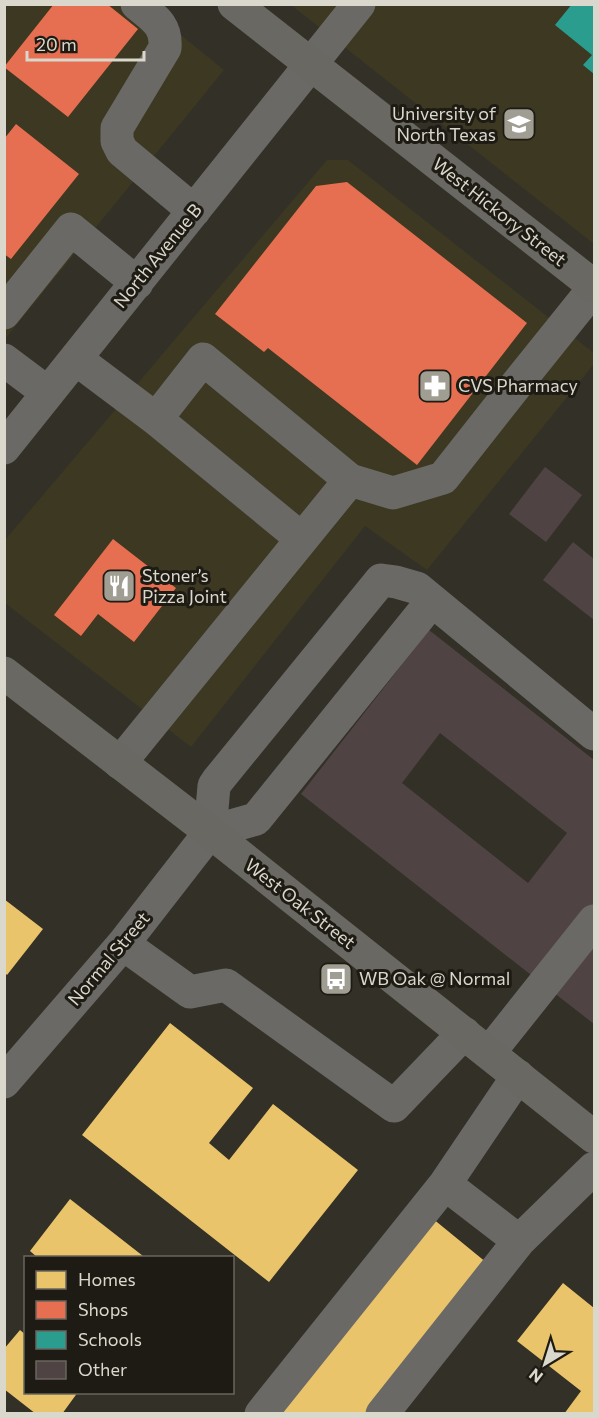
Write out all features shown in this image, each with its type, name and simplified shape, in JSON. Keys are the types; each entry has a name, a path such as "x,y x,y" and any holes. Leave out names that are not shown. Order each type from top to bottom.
{"main road":[{"name":"West Hickory Street","path":"234,4 594,287"},
{"name":"West Oak Street","path":"4,673 210,832 594,1137"}],"street":[{"path":"137,4 157,21 166,37 165,48 117,128 117,141 122,152 194,211"},
{"name":"North Avenue B","path":"4,448 359,4"},
{"path":"4,313 71,229 137,283"},
{"path":"156,419 203,359 350,480 393,493 443,478 594,287"},
{"path":"76,359 156,419 302,539"},
{"path":"4,360 48,393"},
{"path":"120,763 350,480"},
{"path":"432,601 256,819 210,832 214,786 218,780 381,580 417,588 594,734"},
{"name":"Normal Street","path":"4,1082 123,944 210,832"},
{"path":"123,944 190,992 226,985 394,1106 477,1043 594,921"},
{"path":"261,1413 445,1184 518,1076"},
{"path":"382,1413 519,1240 594,1168"},
{"path":"445,1184 519,1240"}],"shaded area":[{"path":"5,5 144,5 224,70 5,339"},
{"name":"University of North Texas","path":"291,5 594,5 594,244"},
{"path":"327,160 348,160 594,353 594,364 427,570 365,526 191,747 5,603 4,541"}],"building: Homes":[{"path":"4,899 43,929 7,975 4,972"},
{"path":"170,1023 253,1088 209,1143 229,1160 273,1104 358,1170 269,1282 82,1135"},
{"path":"70,1199 143,1256 36,1256 30,1251"},
{"path":"432,1218 487,1263 367,1414 276,1414"},
{"path":"563,1283 594,1308 594,1414 564,1414 581,1391 517,1341"},
{"path":"20,1330 24,1333 24,1394 77,1394 62,1414 36,1414 4,1389 4,1349"}],"building: Shops":[{"path":"54,4 107,4 138,29 68,117 4,67"},
{"path":"16,124 79,174 11,259 4,254 4,139"},
{"name":"CVS Pharmacy","path":"347,182 527,323 417,465 268,348 264,352 215,314 316,186"},
{"path":"113,539 176,588 134,642 98,614 81,636 54,615"}],"building: Schools":[{"path":"572,4 594,4 594,74 583,65 592,55 555,25"}],"building: Other":[{"path":"545,467 582,495 546,542 509,514"},
{"path":"573,542 594,559 594,620 543,580"},
{"path":"429,630 594,760 594,913 540,982 301,794","holes":["440,733 567,833 528,883 402,783"]},
{"path":"594,940 594,1024 553,992"}],"place":[{"name":"University of North Texas","path":"519,124"},
{"name":"CVS Pharmacy","path":"435,386"},
{"name":"Stoner’s Pizza Joint","path":"119,586"},
{"name":"WB Oak @ Normal","path":"336,979"}]}
